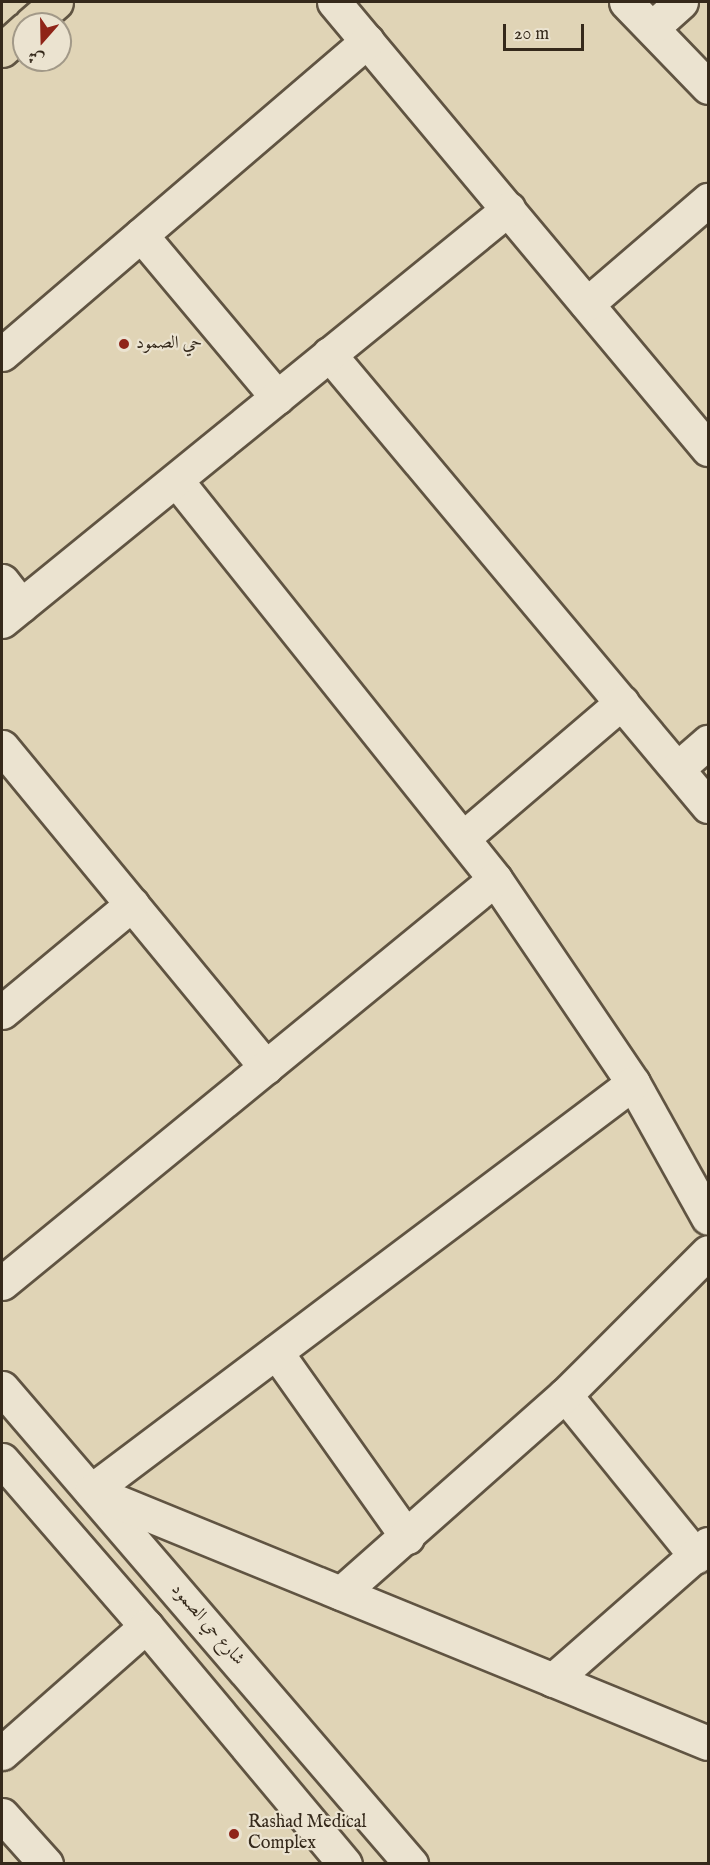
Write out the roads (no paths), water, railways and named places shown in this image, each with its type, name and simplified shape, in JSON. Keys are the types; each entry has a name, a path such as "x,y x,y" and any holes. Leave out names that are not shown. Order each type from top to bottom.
{"main road":[{"path":"45,12 56,2"}],"street":[{"path":"334,2 708,449"},
{"path":"626,2 708,87"},
{"path":"652,28 681,2"},
{"path":"2,354 367,40"},
{"path":"587,304 708,200"},
{"path":"8,602 176,480 508,209"},
{"path":"141,235 277,397"},
{"path":"329,354 708,806"},
{"path":"176,480 495,879 633,1083 708,1218"},
{"path":"463,838 622,702"},
{"path":"678,768 708,742"},
{"path":"2,747 266,1066"},
{"path":"2,1283 495,879"},
{"path":"2,1012 132,904"},
{"path":"91,1491 633,1083"},
{"path":"341,1593 565,1395 708,1252"},
{"path":"276,1352 407,1537"},
{"path":"553,1680 702,1550 565,1395"},
{"name":"شارع حي الصمود","path":"5,1397 91,1491 411,1863"},
{"path":"3,1465 146,1626 340,1858"},
{"path":"91,1491 708,1743"},
{"path":"2,1753 146,1626"},
{"path":"279,1785 290,1784 309,1771 315,1749"},
{"path":"2,1815 46,1863"},
{"path":"340,1858 343,1831 352,1823 374,1819"}],"place":[{"name":"حي الصمود","path":"124,344"},
{"name":"Rashad Medical Complex","path":"234,1834"}]}
